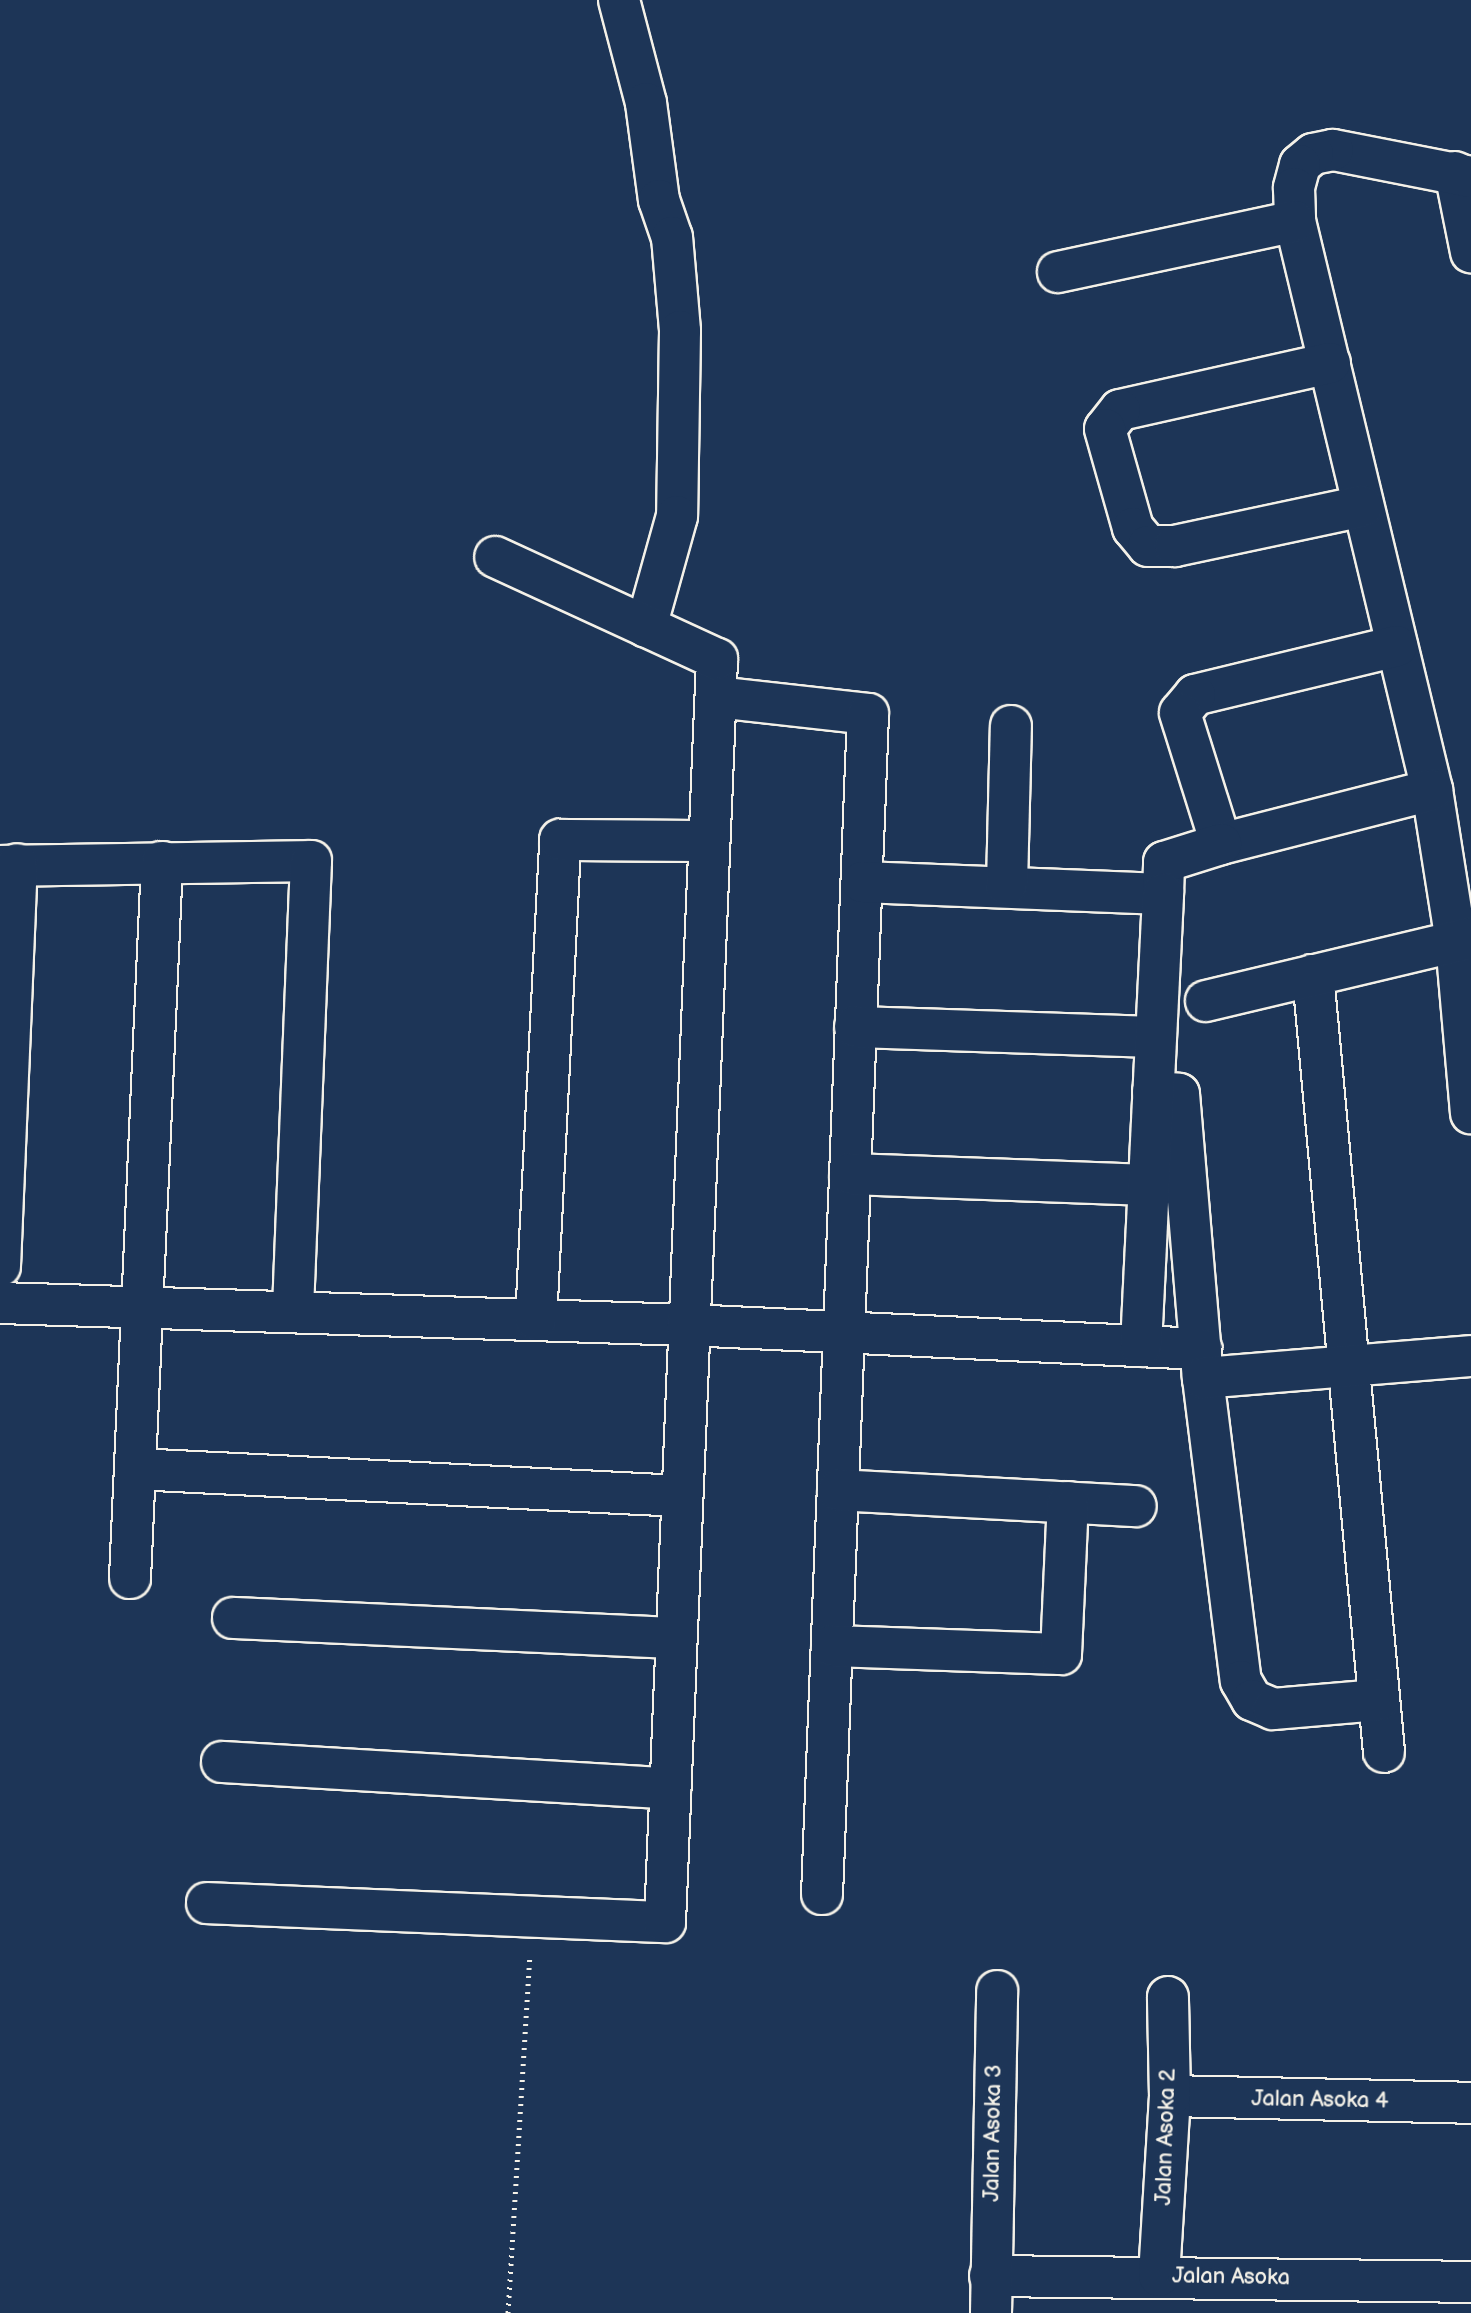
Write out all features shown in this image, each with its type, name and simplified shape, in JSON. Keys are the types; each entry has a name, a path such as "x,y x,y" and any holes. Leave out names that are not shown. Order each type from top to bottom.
{"street":[{"path":"619,0 646,103 659,200 672,237 680,331 677,516 646,627"},
{"path":"1471,252 1463,174 1333,150 1313,154 1300,165 1295,221 1432,790 1464,940 1471,1113"},
{"path":"1058,272 1295,221"},
{"path":"1330,363 1120,410 1105,429 1133,528 1148,546 1175,546 1363,506"},
{"path":"207,1903 665,1922 687,1325 717,659 495,557"},
{"path":"1221,844 1180,713 1195,695 1397,646"},
{"path":"717,697 868,714 822,1894"},
{"path":"1007,885 1011,726"},
{"path":"1141,1346 1164,862 1221,844 1432,790"},
{"path":"536,1320 560,840 708,841"},
{"path":"0,1266 8,865 311,861 293,1310"},
{"path":"130,1578 162,862"},
{"path":"862,882 1007,885 1163,894"},
{"path":"1206,1001 1464,940"},
{"path":"1313,975 1384,1752"},
{"path":"855,1027 1156,1037"},
{"path":"1153,1092 1179,1094 1202,1364 1241,1681 1252,1700 1273,1709 1379,1700"},
{"path":"850,1174 1149,1185"},
{"path":"0,1303 293,1310 1141,1346 1202,1364 1348,1366 1471,1356"},
{"path":"135,1469 681,1496"},
{"path":"838,1490 1136,1506"},
{"path":"832,1646 1061,1654 1068,1502"},
{"path":"233,1618 675,1638"},
{"path":"222,1762 670,1789"},
{"name":"Jalan Asoka 3","path":"990,2294 997,1991"},
{"name":"Jalan Asoka 2","path":"1159,2276 1170,2096 1168,1997"},
{"name":"Jalan Asoka 4","path":"1170,2096 1471,2103"},
{"name":"Jalan Asoka","path":"990,2294 1159,2276 1471,2282"}],"path":[{"path":"508,2313 530,1954"}]}
